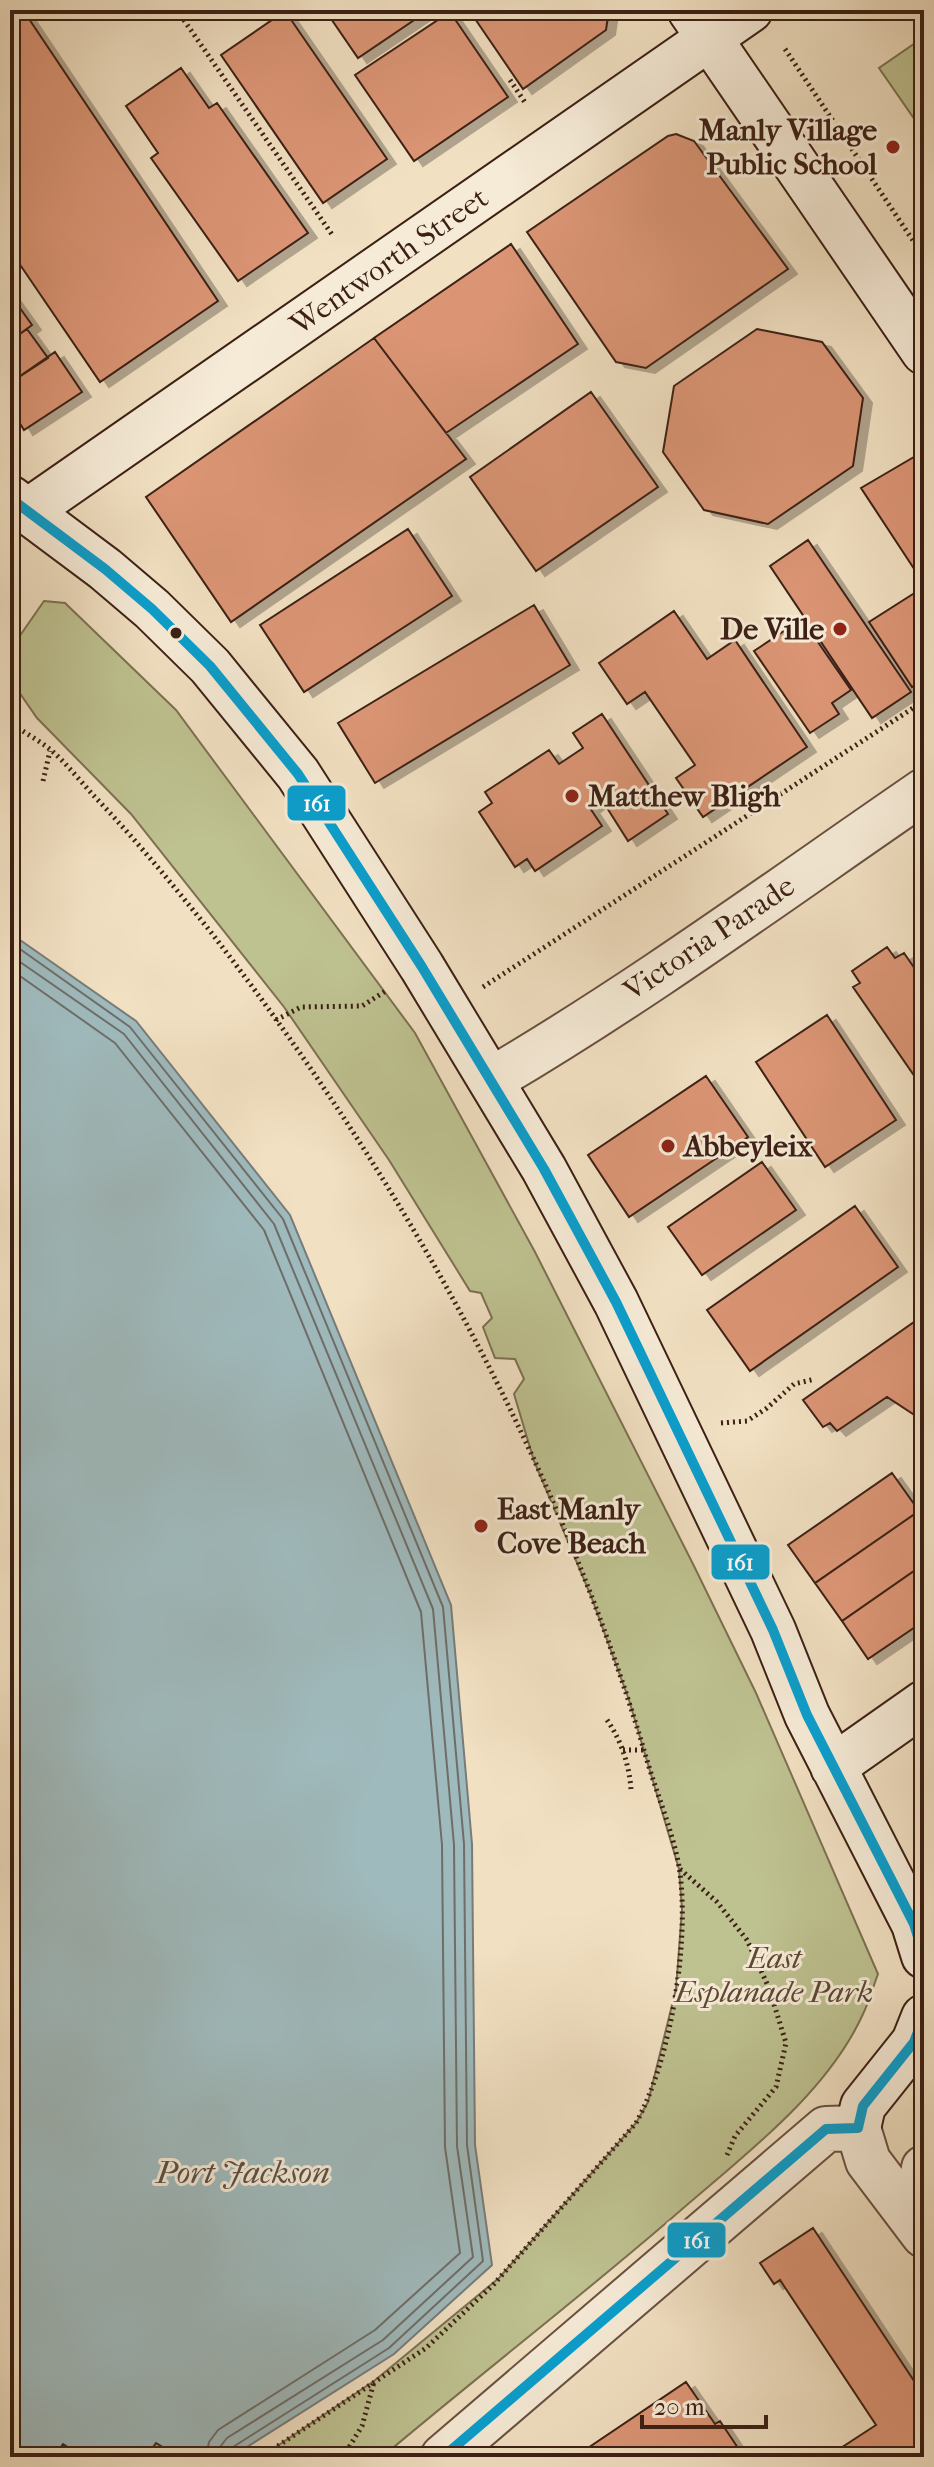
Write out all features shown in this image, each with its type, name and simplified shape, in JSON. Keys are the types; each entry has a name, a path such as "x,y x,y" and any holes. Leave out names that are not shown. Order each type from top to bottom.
{"street":[{"name":"Wentworth Street","path":"19,504 699,25 750,10"},
{"path":"699,25 924,352"},
{"path":"19,504 92,558 152,609 210,666 298,774 491,1080 544,1169 616,1302 767,1616 796,1690 914,1924 924,1956"},
{"name":"Victoria Parade","path":"491,1080 698,946 924,791"},
{"path":"833,1767 924,1703"},
{"path":"920,2229 868,2161 858,2128 863,2106 914,2042 924,2017"},
{"path":"443,2457 826,2129 858,2128"},
{"path":"920,2229 924,2168"}],"path":[{"path":"177,10 333,236"},
{"path":"785,49 924,257"},
{"path":"510,80 526,104"},
{"path":"10,699 18,728 51,750 163,871 276,1020 375,1164 484,1361 565,1531 629,1700 679,1869 682,1909 676,1989 648,2102 636,2123 494,2284 426,2348 261,2457"},
{"path":"477,978 484,988 924,701"},
{"path":"10,732 18,728"},
{"path":"43,781 51,750"},
{"path":"276,1020 301,1007 362,1006 391,987"},
{"path":"713,1427 720,1423 747,1421 794,1384 815,1379"},
{"path":"607,1720 623,1750 631,1789"},
{"path":"623,1750 644,1750"},
{"path":"679,1869 717,1902 747,1940 769,1988 786,2043 776,2087 735,2136 725,2158"},
{"path":"343,2457 362,2426 374,2381"}],"green space":[{"path":"924,37 924,133 879,68"},
{"name":"East Esplanade Park","path":"44,601 65,603 176,710 415,1033 535,1252 693,1564 756,1693 878,1974 847,2044 827,2072 779,2124 637,2248 382,2457 261,2457 374,2381 499,2278 636,2123 648,2102 676,1989 682,1909 679,1869 629,1700 591,1596 534,1461 514,1394 524,1379 515,1359 495,1358 483,1327 492,1318 481,1293 470,1291 389,1160 284,1007 131,814 37,718 10,679 10,650"}],"water":[{"name":"Port Jackson","path":"10,933 136,1021 290,1215 451,1605 472,1844 475,2145 492,2265 394,2354 231,2457 10,2457"}],"building":[{"path":"10,10 23,10 218,301 100,382 10,250"},
{"path":"325,10 429,10 358,58"},
{"path":"469,10 609,10 606,30 523,89"},
{"path":"285,11 387,159 323,203 221,55"},
{"path":"450,12 508,97 414,161 355,75"},
{"path":"181,68 209,108 217,103 308,233 238,281 151,158 158,153 126,106"},
{"path":"676,134 694,141 788,269 646,368 616,362 527,232 668,136"},
{"path":"511,244 578,344 446,433 374,338"},
{"path":"10,294 32,325 10,341"},
{"path":"27,329 48,358 10,383 10,341"},
{"path":"757,329 822,342 863,398 853,466 768,524 704,510 663,452 674,386"},
{"path":"374,338 466,459 231,622 146,497"},
{"path":"55,352 82,392 24,430 16,417 10,422 10,383"},
{"path":"591,392 658,487 536,571 470,477"},
{"path":"919,454 924,461 924,584 861,488"},
{"path":"408,529 452,596 304,692 260,625"},
{"name":"De Ville","path":"808,540 911,692 872,718 770,566"},
{"path":"924,587 924,679 912,687 869,622"},
{"path":"534,605 570,665 375,783 338,723"},
{"path":"674,611 707,659 735,640 807,747 703,817 676,778 695,765 645,692 627,704 599,663"},
{"path":"802,619 851,690 832,703 839,714 810,733 754,651"},
{"name":"Matthew Bligh","path":"602,714 668,814 628,841 602,800 590,808 602,826 535,871 527,859 515,867 479,812 492,803 485,792 549,750 559,764 583,748 573,733"},
{"path":"887,947 895,958 904,953 924,982 924,1090 853,987 860,983 852,971"},
{"path":"827,1015 896,1120 825,1167 756,1062"},
{"name":"Abbeyleix","path":"706,1076 748,1137 629,1217 588,1155"},
{"path":"762,1162 796,1210 702,1275 668,1227"},
{"path":"855,1206 898,1267 750,1371 707,1310"},
{"path":"924,1315 924,1406 913,1414 887,1397 837,1431 830,1423 823,1427 803,1400"},
{"path":"892,1473 919,1511 815,1583 788,1545"},
{"path":"919,1511 924,1518 924,1564 842,1621 815,1583"},
{"path":"924,1564 924,1621 868,1659 842,1621"},
{"path":"813,2228 924,2396 924,2457 827,2457 876,2425 780,2280 774,2284 760,2263"},
{"path":"686,2382 715,2424 720,2421 744,2457 576,2456"},
{"path":"156,2443 179,2457 146,2457"},
{"path":"63,2444 74,2451 82,2457 54,2457"}],"transit line":[{"name":"161","path":"10,498 105,569 152,609 210,666 298,774 422,967 544,1169 616,1302 773,1630 807,1715 914,1924 924,1956"},
{"name":"161","path":"443,2457 826,2129 858,2128 863,2106 914,2042 924,2017"}],"place":[{"name":"Manly Village Public School","path":"893,147"},
{"name":"De Ville","path":"840,629"},
{"name":"Matthew Bligh","path":"572,796"},
{"name":"Abbeyleix","path":"668,1146"},
{"name":"East Manly Cove Beach","path":"481,1526"}]}
